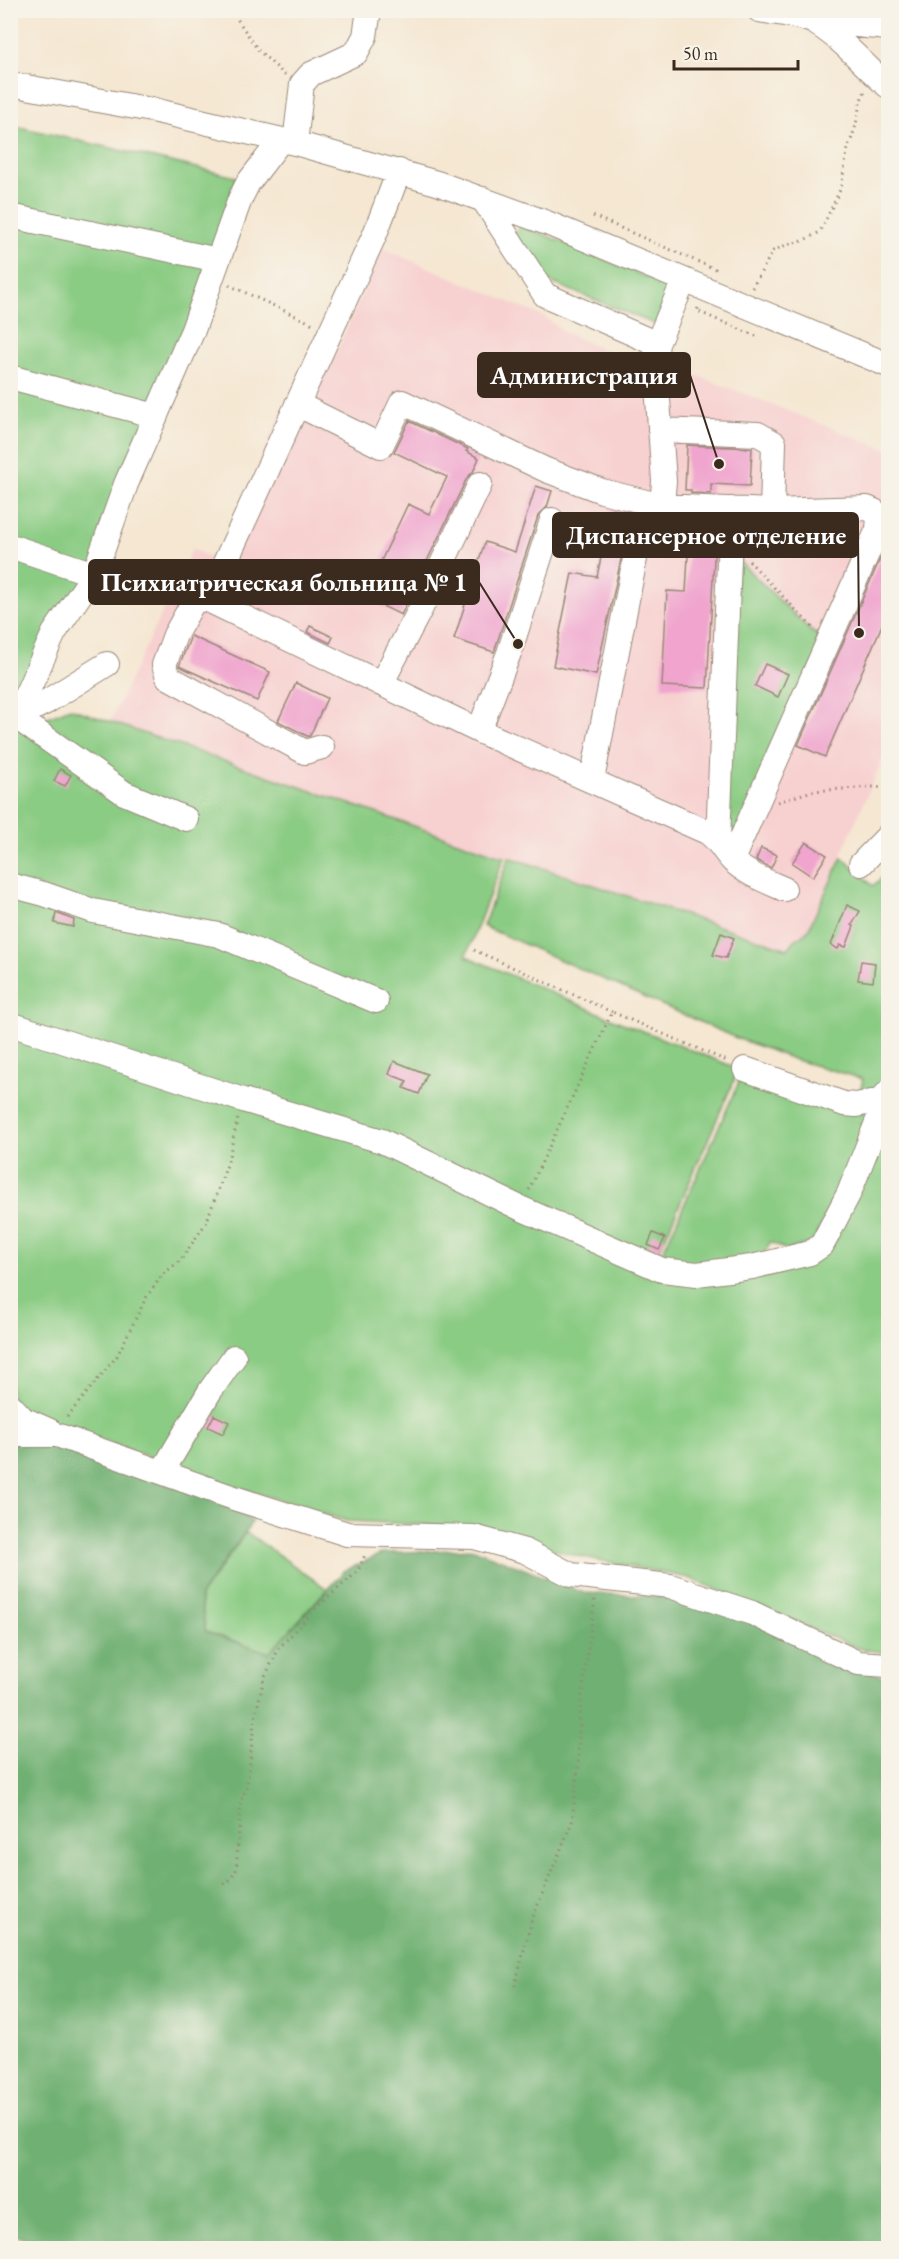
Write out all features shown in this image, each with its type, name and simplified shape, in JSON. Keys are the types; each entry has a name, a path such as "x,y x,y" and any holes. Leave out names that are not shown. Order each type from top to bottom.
{"street":[{"path":"12,715 54,633 94,574 126,484 193,330 248,183 288,141 302,84 311,74 356,53 365,36 369,10"},
{"path":"759,10 812,21 888,28"},
{"path":"812,21 840,41 881,80"},
{"path":"10,84 157,111 288,141 399,171 548,223 888,365"},
{"path":"208,600 375,234 399,171"},
{"path":"483,199 545,295 657,344"},
{"path":"10,216 216,266"},
{"path":"662,506 664,481 657,344 684,280"},
{"path":"10,378 156,416"},
{"path":"297,404 381,446 402,402 546,470 602,491 662,506 772,512 867,508 879,516 878,529 732,860"},
{"path":"660,430 758,434 774,443 772,512"},
{"path":"381,684 422,608 480,484"},
{"path":"730,509 718,840 721,848 745,871 784,889"},
{"path":"479,732 509,653 552,520"},
{"path":"592,780 639,538"},
{"path":"10,546 94,574"},
{"path":"322,747 305,752 168,677 164,665 175,635 195,599 208,600 479,732 592,780 707,832 718,840"},
{"path":"12,715 46,702 107,664"},
{"path":"12,715 124,793 186,819"},
{"path":"861,864 888,836"},
{"path":"10,885 93,911 219,935 376,1002"},
{"path":"10,1024 243,1100 382,1141 520,1208 662,1270 697,1274 741,1268 810,1253 822,1245 849,1193 885,1096"},
{"path":"745,1069 844,1104 856,1105 885,1096"},
{"path":"162,1472 210,1391 234,1357"},
{"path":"10,1405 22,1419 57,1434 234,1498 347,1534 474,1537 525,1551 571,1575 670,1586 752,1613 858,1663 888,1665"},
{"path":"10,1435 57,1434"}],"path":[{"path":"231,10 258,50 284,74 302,84"},
{"path":"750,291 773,251 820,232 842,188 847,152 861,102 881,80"},
{"path":"216,266 233,288 330,332"},
{"path":"729,541 813,628 832,635"},
{"path":"754,812 768,805 812,791 888,788"},
{"path":"474,950 745,1069"},
{"path":"520,1208 612,1012"},
{"path":"57,1434 68,1416 117,1356 147,1296 164,1274 180,1261 206,1222 227,1165 243,1100"},
{"path":"224,1884 231,1879 236,1870 241,1803 248,1780 254,1722 264,1678 279,1648 318,1606 358,1571 375,1535"},
{"path":"515,1986 532,1919 572,1822 578,1768 580,1711 593,1610 600,1578"}],"shaded area":[{"path":"382,248 545,317 564,332 633,363 635,359 648,362 650,357 888,450 888,747 808,930 794,941 788,950 248,771 107,728 192,549 216,560 310,349 334,358"}],"green space":[{"path":"11,125 236,177 188,330 85,583 11,704"},
{"path":"520,227 531,229 665,285 670,289 657,325 540,278 513,239"},
{"path":"737,559 812,632 825,638 735,841 722,841"},
{"path":"70,708 504,857 466,956 615,1020 739,1069 649,1274 823,1252 881,1137 888,1140 888,1653 861,1649 689,1578 578,1556 473,1527 347,1521 234,1486 11,1409 11,732"},
{"path":"509,857 788,949 808,930 842,857 873,886 888,872 888,1072 886,1077 868,1093 859,1097 863,1079 796,1060 734,1037 483,926"},
{"path":"743,1073 875,1116 812,1243 787,1250 770,1242 763,1257 699,1267 658,1263"},
{"path":"10,1423 235,1509 252,1522 200,1596 206,1632 269,1653 344,1571 383,1553 474,1549 584,1593 666,1597 748,1620 888,1679 888,2248 76,2248 11,2235"},
{"path":"246,1532 327,1589 270,1653 206,1632 200,1596"}],"building":[{"path":"409,421 468,449 466,451 479,458 473,472 467,478 401,615 364,597 408,504 429,514 447,477 394,452"},
{"path":"687,445 752,448 750,486 711,484 711,494 691,493 691,490 685,490"},
{"path":"536,486 552,491 547,507 538,516 494,652 454,639 485,542 515,552"},
{"path":"611,509 631,513 596,675 553,666 572,573 597,577"},
{"path":"690,522 716,523 707,688 662,686 667,591 686,592"},
{"path":"888,541 888,611 825,757 798,745"},
{"path":"310,626 333,637 330,643 307,632"},
{"path":"191,636 270,672 257,701 179,666"},
{"path":"765,664 788,674 778,697 755,686"},
{"path":"296,683 327,698 310,736 278,721"},
{"path":"60,769 71,775 65,786 54,781"},
{"path":"806,842 827,855 813,877 792,863"},
{"path":"761,848 777,855 771,868 756,860"},
{"path":"847,905 860,911 852,925 854,926 846,947 840,945 838,949 831,945"},
{"path":"56,913 74,920 73,927 54,923"},
{"path":"721,933 734,938 726,958 713,955"},
{"path":"861,961 875,963 873,982 858,980"},
{"path":"394,1061 427,1074 419,1094 404,1088 407,1081 389,1074"},
{"path":"653,1233 665,1238 659,1250 648,1245"},
{"path":"214,1415 229,1422 223,1434 208,1427"}],"place":[{"name":"Администрация","path":"719,464"},
{"name":"Диспансерное отделение","path":"859,633"},
{"name":"Психиатрическая больница № 1","path":"518,644"}]}
